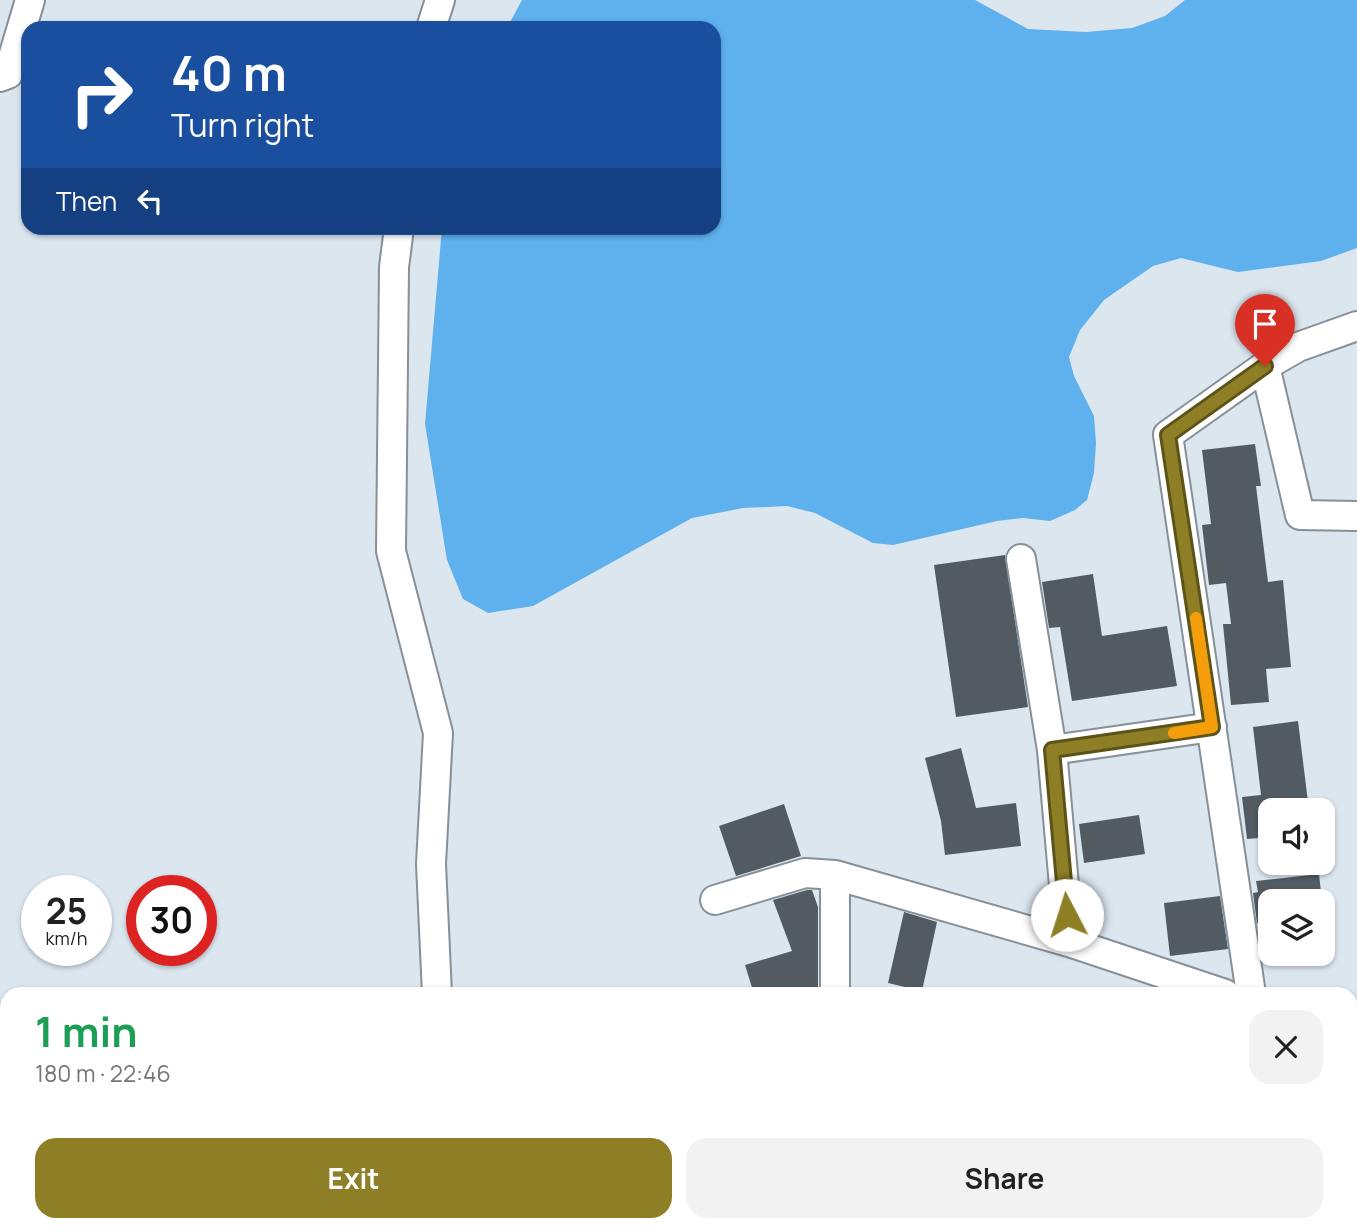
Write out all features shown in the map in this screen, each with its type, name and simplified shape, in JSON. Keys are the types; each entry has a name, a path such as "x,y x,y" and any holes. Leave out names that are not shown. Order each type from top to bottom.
{"street":[{"path":"24,21 30,0"},
{"path":"433,21 440,0"},
{"path":"0,77 8,74 21,30"},
{"path":"398,235 394,267 392,350 391,551 438,733 431,864 436,987"},
{"path":"1250,987 1168,435 1265,366 1298,347 1357,326"},
{"path":"1298,347 1357,348"},
{"path":"1265,366 1300,516 1357,516"},
{"path":"1021,559 1052,750 1069,942"},
{"path":"1052,750 1212,727"},
{"path":"715,900 805,873 835,875 1069,942 1204,987"},
{"path":"835,875 835,987"}],"water":[{"path":"522,0 975,0 1028,29 1086,32 1132,28 1165,16 1185,0 1357,0 1357,248 1321,261 1238,272 1181,258 1153,266 1104,300 1080,330 1069,357 1074,376 1094,416 1094,473 1087,500 1075,510 1050,521 1023,518 997,521 893,545 873,543 815,513 787,506 743,508 692,518 533,606 488,613 463,599 447,560 425,424 441,235 721,235 721,21 511,21"}],"building":[{"path":"1255,444 1261,486 1256,486 1268,582 1283,580 1291,667 1266,669 1269,702 1231,705 1223,624 1231,624 1226,583 1209,585 1202,525 1211,524 1202,450"},
{"path":"1005,555 1028,707 956,717 934,565"},
{"path":"1093,574 1102,636 1167,626 1177,686 1072,701 1060,627 1049,628 1042,582"},
{"path":"1298,721 1308,798 1258,798 1258,838 1247,839 1242,797 1261,795 1253,727"},
{"path":"961,748 976,808 1016,803 1021,846 945,855 941,821 925,758"},
{"path":"784,804 801,856 736,876 719,826"},
{"path":"1139,815 1145,854 1084,863 1079,824"},
{"path":"1319,875 1321,889 1258,889 1258,892 1256,881"},
{"path":"812,890 818,907 818,987 752,987 745,965 792,951 773,900"},
{"path":"1258,892 1258,923 1257,923 1253,893"},
{"path":"1220,896 1228,949 1170,956 1164,903"},
{"path":"904,912 937,922 923,987 888,983"}],"slow traffic":[{"path":"1174,733 1212,727 1196,618"}],"route":[{"path":"1067,915 1052,750 1212,727 1168,435 1265,366"}]}
